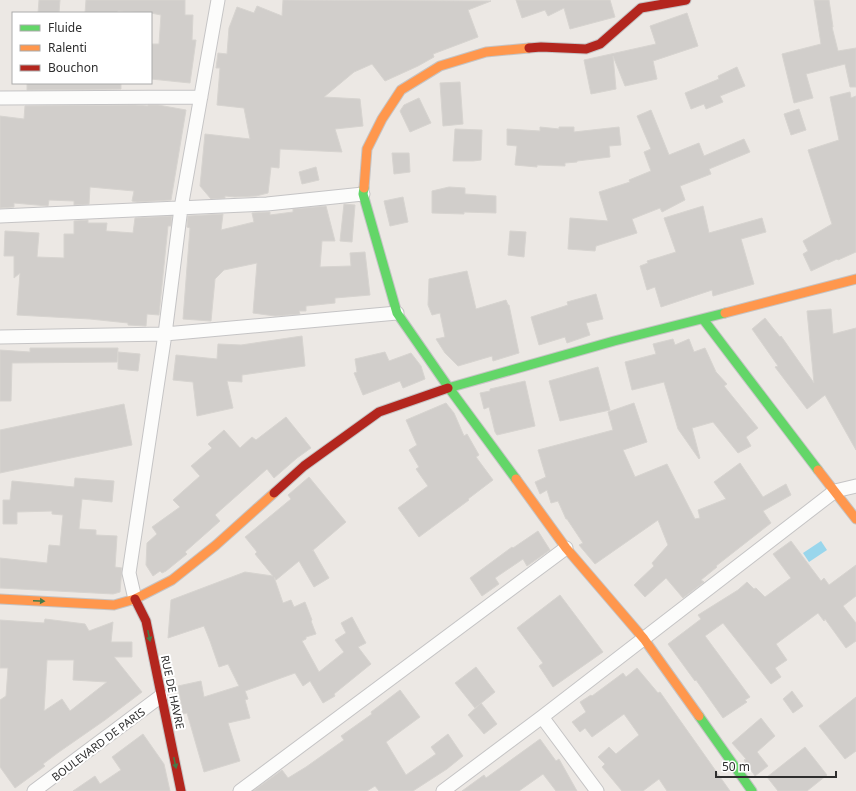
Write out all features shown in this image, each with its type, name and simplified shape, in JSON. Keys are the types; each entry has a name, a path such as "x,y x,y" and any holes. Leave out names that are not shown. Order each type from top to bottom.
{"street":[{"path":"135,599 129,572 165,334 181,208 218,0"},
{"path":"686,0 641,8 600,44 586,49 541,47 486,52 440,66 433,70 401,90 382,119 367,150 363,194 397,312 449,388 566,548 644,639 752,791"},
{"path":"0,98 201,96"},
{"path":"0,216 267,204 363,194"},
{"path":"0,599 114,605 135,599 172,580 216,545 304,466 379,412 449,388 614,341 856,279"},
{"path":"0,337 165,334 397,312"},
{"path":"703,319 856,518"},
{"path":"442,791 644,639 835,490 856,486"},
{"path":"240,791 566,548"},
{"name":"RUE DE HAVRE","path":"135,599 146,621 181,791"},
{"name":"BOULEVARD DE PARIS","path":"34,791 161,696"},
{"path":"542,717 597,791"}],"water":[{"path":"821,541 827,550 809,562 803,553"}],"building":[{"path":"39,0 60,0 59,12 38,12"},
{"path":"86,0 185,0 185,15 193,15 192,40 196,40 190,83 152,79 152,44 159,44 161,15 152,12 85,12"},
{"path":"283,0 491,1 468,10 478,37 433,54 434,57 418,66 385,81 372,64 354,72 324,97 360,99 363,126 335,129 342,152 280,149 279,168 271,167 268,193 256,196 225,196 225,198 211,199 200,186 205,134 250,139 244,108 217,105 220,68 216,68 218,53 227,54 229,28 237,7 254,13 257,6 282,16"},
{"path":"516,0 610,0 615,17 570,29 564,8 548,16 545,10 522,18"},
{"path":"814,0 829,0 832,27 838,51 856,48 856,87 850,87 845,64 806,74 813,98 794,103 782,54 821,44"},
{"path":"687,13 698,46 653,61 657,79 625,86 613,56 616,89 591,94 584,60 656,44 650,26"},
{"path":"737,67 745,86 720,96 723,102 706,109 704,104 691,109 685,93 719,79 718,76"},
{"path":"460,82 463,124 443,126 440,83"},
{"path":"27,84 121,84 121,89 27,90"},
{"path":"850,92 851,98 856,96 856,252 811,271 803,254 808,251 803,241 832,224 808,150 839,140 830,97"},
{"path":"419,98 431,123 410,132 400,111 404,105"},
{"path":"158,105 186,110 171,200 137,202 132,201 134,191 90,187 89,204 74,205 74,201 49,200 48,206 14,203 14,207 0,208 0,116 24,119 25,106"},
{"path":"799,109 806,130 791,135 784,114"},
{"path":"651,110 669,155 699,143 704,156 744,139 750,152 709,169 711,174 680,186 685,200 662,212 660,208 632,219 637,233 596,246 595,251 568,249 570,218 608,221 599,192 630,182 629,180 651,171 644,152 651,149 637,116"},
{"path":"540,127 559,129 559,127 574,127 574,132 619,127 621,145 609,146 610,157 565,163 565,166 537,165 537,167 515,165 517,146 507,145 507,129 540,131"},
{"path":"455,129 482,130 481,160 453,161"},
{"path":"392,153 409,153 410,172 394,174"},
{"path":"316,167 319,180 302,184 299,172"},
{"path":"449,187 465,188 465,194 496,196 496,213 432,213 432,191"},
{"path":"403,197 408,222 390,226 384,201"},
{"path":"344,204 355,205 352,242 340,241"},
{"path":"326,206 335,241 322,241 320,267 351,266 350,253 365,252 370,295 335,298 335,303 306,306 306,311 299,311 300,314 275,316 253,313 257,263 224,270 215,279 211,321 183,319 190,228 187,227 188,216 223,214 221,230 254,222 252,213 270,212 270,215 293,212 293,209"},
{"path":"703,206 709,233 762,218 766,232 741,239 754,284 713,296 712,290 661,307 655,287 647,290 640,266 648,263 647,261 676,252 664,218"},
{"path":"172,216 171,226 168,226 159,315 147,314 146,326 128,325 128,323 90,319 17,315 20,273 14,278 14,256 4,256 5,231 39,233 37,257 64,258 64,234 74,234 74,221 88,220 88,223 107,223 106,231 133,233 135,218"},
{"path":"510,231 526,232 524,257 508,255"},
{"path":"467,271 476,309 506,300 509,305 519,353 493,361 492,356 458,366 445,353 436,339 445,337 440,313 432,315 428,305 429,279"},
{"path":"596,294 603,319 586,323 590,335 567,343 565,337 539,345 531,317 568,305 567,302"},
{"path":"831,309 833,334 856,328 856,450 825,395 807,409 775,367 778,366 752,329 765,318 780,337 781,336 814,383 807,311"},
{"path":"302,336 305,366 242,375 242,382 227,381 233,408 197,416 193,382 173,380 176,355 217,359 218,344 241,345"},
{"path":"673,339 675,345 689,339 694,352 705,348 716,372 727,384 724,386 758,428 746,437 751,446 738,453 713,422 692,428 699,459 678,429 664,382 632,390 625,362 656,354 653,344"},
{"path":"30,348 118,348 117,362 12,363 11,401 0,401 0,350 30,352"},
{"path":"118,352 140,354 138,371 118,369"},
{"path":"385,352 389,361 411,353 421,366 425,379 403,388 400,381 363,395 354,373 357,372 355,359"},
{"path":"598,367 610,410 560,421 549,381"},
{"path":"525,381 535,426 497,435 489,407 484,409 480,393 490,391 490,389"},
{"path":"446,403 454,413 464,436 467,434 479,455 476,457 493,480 419,537 398,508 428,486 416,469 419,467 409,450 417,445 406,420"},
{"path":"634,403 647,442 623,450 635,477 667,464 695,519 700,518 698,510 726,499 714,482 740,463 763,497 786,484 791,495 763,511 771,523 716,566 717,567 701,580 704,582 683,598 666,578 645,597 634,585 654,566 652,563 668,545 658,520 595,564 579,545 583,543 566,519 558,501 551,503 547,490 540,494 535,482 546,477 538,450 613,430 608,412"},
{"path":"124,404 132,445 0,473 0,430"},
{"path":"286,417 311,448 274,478 267,469 215,515 220,521 185,552 187,554 166,571 162,573 160,571 153,576 146,565 147,543 157,534 152,527 180,507 173,500 200,476 191,466 212,448 208,444 224,430 240,448 252,437 256,440"},
{"path":"309,477 346,522 313,550 329,578 314,587 299,561 276,580 274,577 283,603 291,600 294,607 305,602 316,634 306,637 306,639 302,641 319,672 344,652 335,640 346,633 341,623 352,617 366,643 358,647 371,664 334,694 335,696 323,703 310,681 303,686 295,673 245,691 248,699 245,700 250,718 228,723 240,761 204,772 187,713 183,714 178,686 201,681 204,697 239,686 228,664 219,667 204,626 168,638 171,600 245,572 273,576 255,554 257,552 245,537 291,499 288,495"},
{"path":"75,478 114,481 112,502 82,499 79,529 96,530 96,535 117,536 115,567 122,568 120,592 113,594 0,588 0,558 47,563 49,545 60,546 63,515 52,514 52,511 17,512 17,524 3,524 3,500 10,500 12,481 74,487"},
{"path":"538,531 550,550 527,566 523,559 495,578 499,584 482,596 470,578 512,547 513,548"},
{"path":"791,541 821,581 824,578 829,585 856,565 856,596 843,606 856,623 856,641 846,648 825,619 824,621 818,613 776,644 787,660 775,668 781,677 771,684 723,623 705,636 750,697 745,700 747,702 723,718 668,644 701,619 698,615 738,590 747,582 765,597 791,578 773,554"},
{"path":"560,595 603,652 553,687 539,666 543,663 517,628"},
{"path":"45,619 85,624 89,631 113,622 111,642 132,642 132,657 114,657 142,692 43,764 45,766 15,788 0,767 0,700 6,696 8,668 0,668 0,620 44,623","holes":["47,660 74,660 73,680 107,682 70,711 62,699 44,711"]},
{"path":"476,667 495,692 475,708 455,683"},
{"path":"637,668 658,693 660,692 730,791 667,791 659,779 643,791 622,791 602,767 605,764 598,757 609,747 616,754 639,735 624,714 592,737 585,728 580,732 572,722 586,712 580,702 591,695 592,696 623,673 626,677"},
{"path":"400,690 420,717 386,742 406,775 436,754 431,747 448,734 463,756 447,769 413,791 379,791 375,786 367,791 253,791 282,770 288,778 306,767 344,740 341,736 372,714 371,712"},
{"path":"792,691 803,706 793,713 783,699"},
{"path":"856,697 856,751 845,759 819,726"},
{"path":"481,703 497,724 484,734 468,715"},
{"path":"761,718 775,736 757,752 768,766 755,776 744,760 746,759 732,743"},
{"path":"143,734 164,764 170,791 73,791 95,776 100,784 121,770 112,757"},
{"path":"540,739 556,761 559,759 577,791 556,791 543,774 519,791 462,791 484,775 486,778"},
{"path":"805,747 827,775 807,791 778,791 767,777"}],"traffic: fast":[{"path":"364,188 363,194 397,313 449,388 516,479"},
{"path":"448,388 614,341 725,313"},
{"path":"703,319 818,470"},
{"path":"699,716 752,791"}],"traffic: slow":[{"path":"364,188 367,149 382,119 401,90 440,66 486,52 529,48"},
{"path":"725,313 856,279"},
{"path":"818,470 856,519"},
{"path":"516,479 566,548 644,639 699,716"},
{"path":"0,599 114,605 135,599 172,580 216,545 274,493"}],"traffic: jam":[{"path":"529,48 541,47 586,49 600,44 641,8 686,0"},
{"path":"274,493 304,466 379,412 448,388"},
{"path":"135,599 146,621 181,791"}]}
